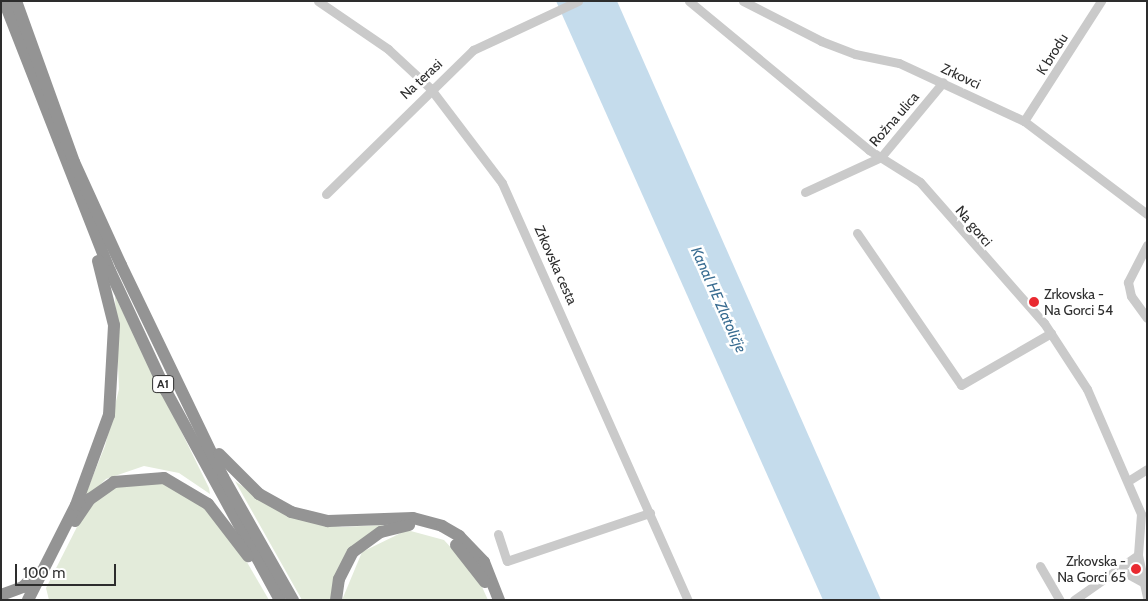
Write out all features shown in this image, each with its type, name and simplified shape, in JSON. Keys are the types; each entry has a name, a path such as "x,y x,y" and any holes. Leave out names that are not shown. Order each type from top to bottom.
{"highway":[{"name":"A1","path":"4,1 81,200 166,391 280,600"},
{"name":"A1","path":"16,1 74,162 198,428 293,600"},
{"path":"28,600 100,447 113,396 110,302 79,208 81,200"},
{"path":"198,428 208,432 224,464 259,494 291,512 328,521 413,518 442,526 459,536 484,562 499,600"},
{"path":"33,600 81,512 102,489 126,478 152,476 185,487 208,504 248,556 259,562"},
{"path":"336,600 339,579 353,552 381,532 413,525 448,537 464,552 491,600"},
{"path":"2,598 23,587 42,571"}],"street":[{"name":"Zrkovska cesta","path":"318,1 388,49 430,88 502,183 688,600"},
{"name":"Na terasi","path":"326,194 430,88 473,50 578,1"},
{"name":"Na gorci","path":"689,1 881,158 920,182 1052,333 1087,390 1141,514 1143,540 1138,555 1142,582 1147,597"},
{"name":"Zrkovci","path":"744,1 830,44 899,63 1024,121 1147,214"},
{"name":"K brodu","path":"1024,121 1101,1"},
{"name":"Rožna ulica","path":"804,192 881,158 943,82"},
{"path":"857,233 961,385 1052,333"},
{"path":"1147,245 1128,282 1131,296 1147,318"},
{"path":"1128,481 1147,468"},
{"path":"498,534 507,561 650,513"},
{"path":"1074,600 1138,555"},
{"path":"1040,566 1060,600"},
{"path":"1119,569 1142,582"}],"green space":[{"path":"115,296 209,488 210,494 179,473 144,466 106,479 82,503 105,446 119,389"},
{"path":"160,481 195,497 244,557 269,600 49,600 46,588 82,517 108,488"},
{"path":"235,481 265,502 309,522 342,527 383,525 346,553 332,600 302,600"},
{"path":"407,530 444,540 477,576 488,600 342,600 362,552"}],"water":[{"name":"Kanal HE Zlatoličje","path":"556,1 617,1 881,600 823,600"}],"place":[{"name":"Zrkovska - Na Gorci 54","path":"1034,302"},
{"name":"Zrkovska - Na Gorci 65","path":"1136,569"}]}
